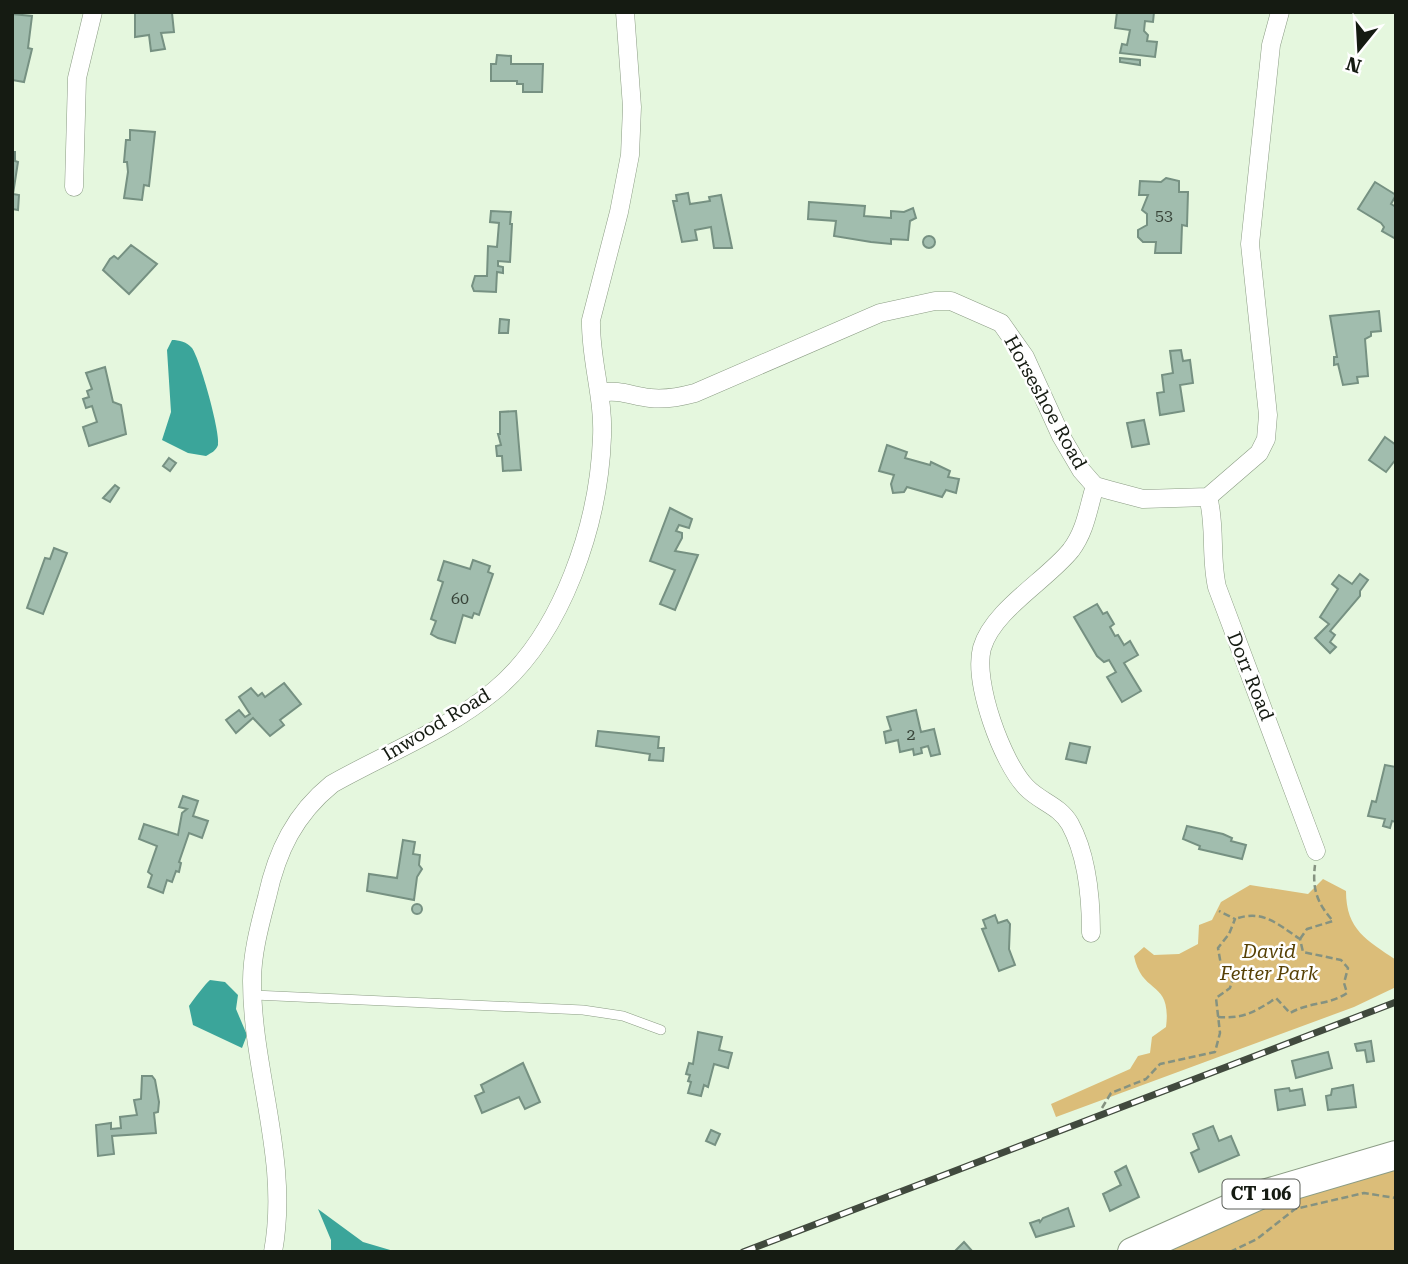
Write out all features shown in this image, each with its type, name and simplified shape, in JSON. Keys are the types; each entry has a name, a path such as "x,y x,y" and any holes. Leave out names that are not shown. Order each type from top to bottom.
{"main road":[{"name":"CT 106","path":"1132,1252 1247,1199 1396,1155"}],"street":[{"path":"74,187 77,78 93,12"},
{"name":"Inwood Road","path":"273,1252 278,1206 276,1164 262,1081 252,995 254,959 271,876 286,838 300,815 332,785 484,699 511,673 545,628 564,595 579,558 601,463 600,393 591,320 619,212 632,128 625,12"},
{"path":"1208,497 1248,466 1266,439 1268,415 1250,244 1271,45 1280,12"},
{"name":"Horseshoe Road","path":"600,393 614,390 649,398 672,399 695,393 880,313 924,302 951,301 1001,323 1014,338 1061,436 1081,470 1095,485 1143,499 1208,497"},
{"path":"1091,933 1091,909 1084,866 1070,824 1060,810 1028,790 1008,764 995,729 980,660 983,646 1000,620 1077,541 1087,519 1095,485"},
{"name":"Dorr Road","path":"1208,497 1213,513 1210,546 1217,587 1316,851"}],"lane":[{"path":"252,995 583,1010 623,1016 661,1030"}],"path":[{"path":"1300,939 1307,929 1333,921 1317,898 1313,884 1316,851"},
{"path":"1218,1017 1237,1018 1250,1015 1276,998 1290,1013 1306,1004 1335,1001 1347,993 1344,983 1348,968 1340,960 1303,952 1300,939 1269,917 1250,914 1235,919 1219,911"},
{"path":"1102,1108 1111,1093 1146,1079 1160,1064 1215,1052 1220,1032 1216,998 1230,988 1235,971 1221,965 1218,947 1229,934 1235,919"},
{"path":"1230,1252 1257,1239 1295,1209 1364,1192 1396,1198"}],"green space":[{"name":"David Fetter Park","path":"1323,879 1346,891 1354,925 1367,940 1396,960 1396,987 1354,1007 1056,1117 1051,1104 1130,1069 1138,1056 1150,1053 1152,1037 1166,1027 1165,1001 1143,977 1134,956 1144,947 1154,955 1179,954 1198,944 1199,925 1212,920 1221,902 1250,885 1308,894"},
{"path":"1396,1165 1396,1252 1163,1252 1263,1206"}],"water":[{"path":"172,340 188,344 192,348 205,381 218,438 216,449 206,456 188,453 162,440 171,412 167,350"},
{"path":"210,980 225,982 238,995 236,1009 247,1035 242,1048 193,1025 189,1006"},
{"path":"318,1209 363,1242 397,1252 331,1252 331,1240"}],"building":[{"path":"135,12 172,13 174,32 161,33 165,49 151,51 149,35 135,37"},
{"path":"1117,12 1154,12 1153,22 1145,21 1144,31 1148,35 1147,41 1157,42 1155,57 1120,53 1122,44 1127,45 1130,30 1115,28"},
{"path":"12,14 32,16 28,48 32,49 24,82 12,80"},
{"path":"497,55 511,56 511,64 543,64 542,92 523,92 523,84 517,84 517,81 491,81 491,64 496,64"},
{"path":"1120,58 1140,60 1140,65 1120,62"},
{"path":"130,130 155,132 149,186 144,185 142,200 124,198 128,172 127,162 124,162"},
{"path":"12,152 15,152 15,161 18,162 13,194 19,195 18,210 12,209"},
{"path":"1166,178 1179,181 1179,192 1188,192 1187,226 1182,225 1181,253 1155,253 1156,242 1143,242 1138,237 1138,230 1147,225 1147,214 1142,210 1148,195 1139,195 1140,181 1161,182"},
{"path":"1375,182 1396,195 1391,204 1396,207 1396,239 1382,231 1384,227 1381,223 1358,209"},
{"path":"688,193 690,204 710,201 709,197 721,195 732,248 714,248 711,227 695,230 697,240 682,242 673,201 677,201 676,195"},
{"path":"809,202 865,206 864,216 891,218 891,211 904,212 913,208 916,218 910,221 908,240 891,239 891,244 871,242 834,236 836,221 808,219"},
{"path":"491,211 511,212 510,262 498,261 498,266 503,267 503,273 497,272 496,292 474,291 472,286 475,276 487,276 488,246 497,247 499,223 490,222"},
{"path":"929,236 935,242 929,248 923,242"},
{"path":"131,245 157,264 129,294 103,270 110,259 114,256 118,259"},
{"path":"1379,311 1381,331 1371,332 1371,336 1365,339 1368,376 1357,377 1358,383 1343,385 1338,364 1334,365 1334,357 1337,357 1330,316"},
{"path":"500,319 509,320 508,333 499,333"},
{"path":"1181,350 1183,361 1190,360 1193,383 1180,385 1184,411 1160,415 1157,393 1164,392 1162,375 1173,373 1170,351"},
{"path":"105,367 113,402 121,405 126,434 89,446 83,427 97,422 92,406 86,408 83,399 89,397 87,391 92,389 86,373"},
{"path":"516,411 521,470 503,471 502,456 497,456 496,446 501,445 498,434 500,412"},
{"path":"1144,420 1149,444 1132,447 1127,423"},
{"path":"1385,437 1396,445 1396,459 1386,472 1369,460"},
{"path":"887,445 907,452 905,458 930,465 931,462 950,471 948,477 959,479 956,493 946,490 942,497 907,487 904,492 893,493 891,484 894,475 879,471"},
{"path":"169,458 176,463 170,471 163,466"},
{"path":"115,485 119,488 110,502 103,498"},
{"path":"670,508 692,519 689,528 679,525 676,531 682,533 682,538 675,551 698,555 675,610 660,604 675,570 650,561"},
{"path":"54,548 67,553 43,614 27,608 45,558 50,559"},
{"path":"473,560 490,566 488,572 493,574 479,615 474,613 472,618 463,615 455,643 438,638 431,634 436,621 431,619 443,582 438,580 444,561 470,569"},
{"path":"1360,574 1368,580 1360,591 1360,596 1330,631 1335,635 1330,642 1336,647 1330,653 1315,638 1329,624 1320,617 1338,589 1332,584 1339,575 1352,584"},
{"path":"1097,604 1103,614 1107,612 1114,624 1110,627 1115,636 1118,635 1124,645 1130,641 1138,655 1124,663 1141,691 1122,702 1107,677 1116,672 1109,660 1104,662 1097,656 1074,617"},
{"path":"284,683 301,704 280,720 284,725 270,736 253,718 236,733 226,720 239,710 245,717 250,714 239,697 251,688 258,696 262,693 265,697"},
{"path":"916,710 921,732 934,729 940,754 931,756 928,746 921,748 922,753 914,755 913,749 900,752 898,740 886,743 884,732 891,730 887,717"},
{"path":"598,731 659,737 658,748 664,748 663,761 649,760 650,754 596,746"},
{"path":"1070,743 1090,747 1086,763 1066,759"},
{"path":"1385,765 1396,767 1396,822 1392,821 1390,828 1383,826 1385,819 1368,816 1372,801 1376,802"},
{"path":"183,796 198,801 193,816 208,821 202,838 189,833 179,862 179,872 176,871 172,882 167,880 163,893 148,887 152,875 148,872 157,846 139,839 144,824 178,835 182,813 187,809 179,807"},
{"path":"1187,826 1223,834 1232,838 1231,841 1246,845 1242,859 1199,849 1200,846 1183,839"},
{"path":"403,840 415,842 413,854 420,855 419,865 422,869 417,877 414,900 367,891 369,874 397,878"},
{"path":"417,904 421,905 421,913 417,914 413,913 412,909 413,905"},
{"path":"995,915 998,923 1007,920 1010,924 1009,949 1015,965 999,971 982,929 986,928 983,920"},
{"path":"698,1032 722,1037 719,1050 732,1053 728,1068 714,1064 708,1087 704,1085 701,1096 688,1093 691,1082 688,1081 690,1075 686,1074 689,1063 693,1064"},
{"path":"1371,1041 1374,1061 1367,1062 1365,1050 1357,1051 1355,1044"},
{"path":"1328,1052 1332,1068 1296,1078 1292,1061"},
{"path":"523,1063 540,1102 525,1109 519,1097 482,1113 475,1096 484,1092 481,1085"},
{"path":"142,1076 152,1076 155,1080 159,1102 158,1112 154,1113 156,1133 112,1136 114,1154 98,1156 96,1125 111,1123 111,1129 121,1128 120,1117 137,1115 134,1100 141,1099"},
{"path":"1353,1085 1356,1107 1328,1110 1326,1096 1331,1095 1332,1089"},
{"path":"1289,1088 1290,1091 1302,1089 1305,1105 1278,1110 1275,1090"},
{"path":"1213,1126 1219,1141 1231,1136 1239,1155 1199,1172 1191,1153 1199,1149 1193,1134"},
{"path":"711,1130 720,1134 715,1145 706,1141"},
{"path":"1126,1166 1139,1197 1110,1211 1103,1194 1121,1185 1115,1172"},
{"path":"1068,1208 1074,1226 1036,1237 1030,1223 1040,1222 1043,1218"},
{"path":"964,1242 973,1252 954,1252"}],"railway":[{"path":"743,1252 1396,1002"}]}
